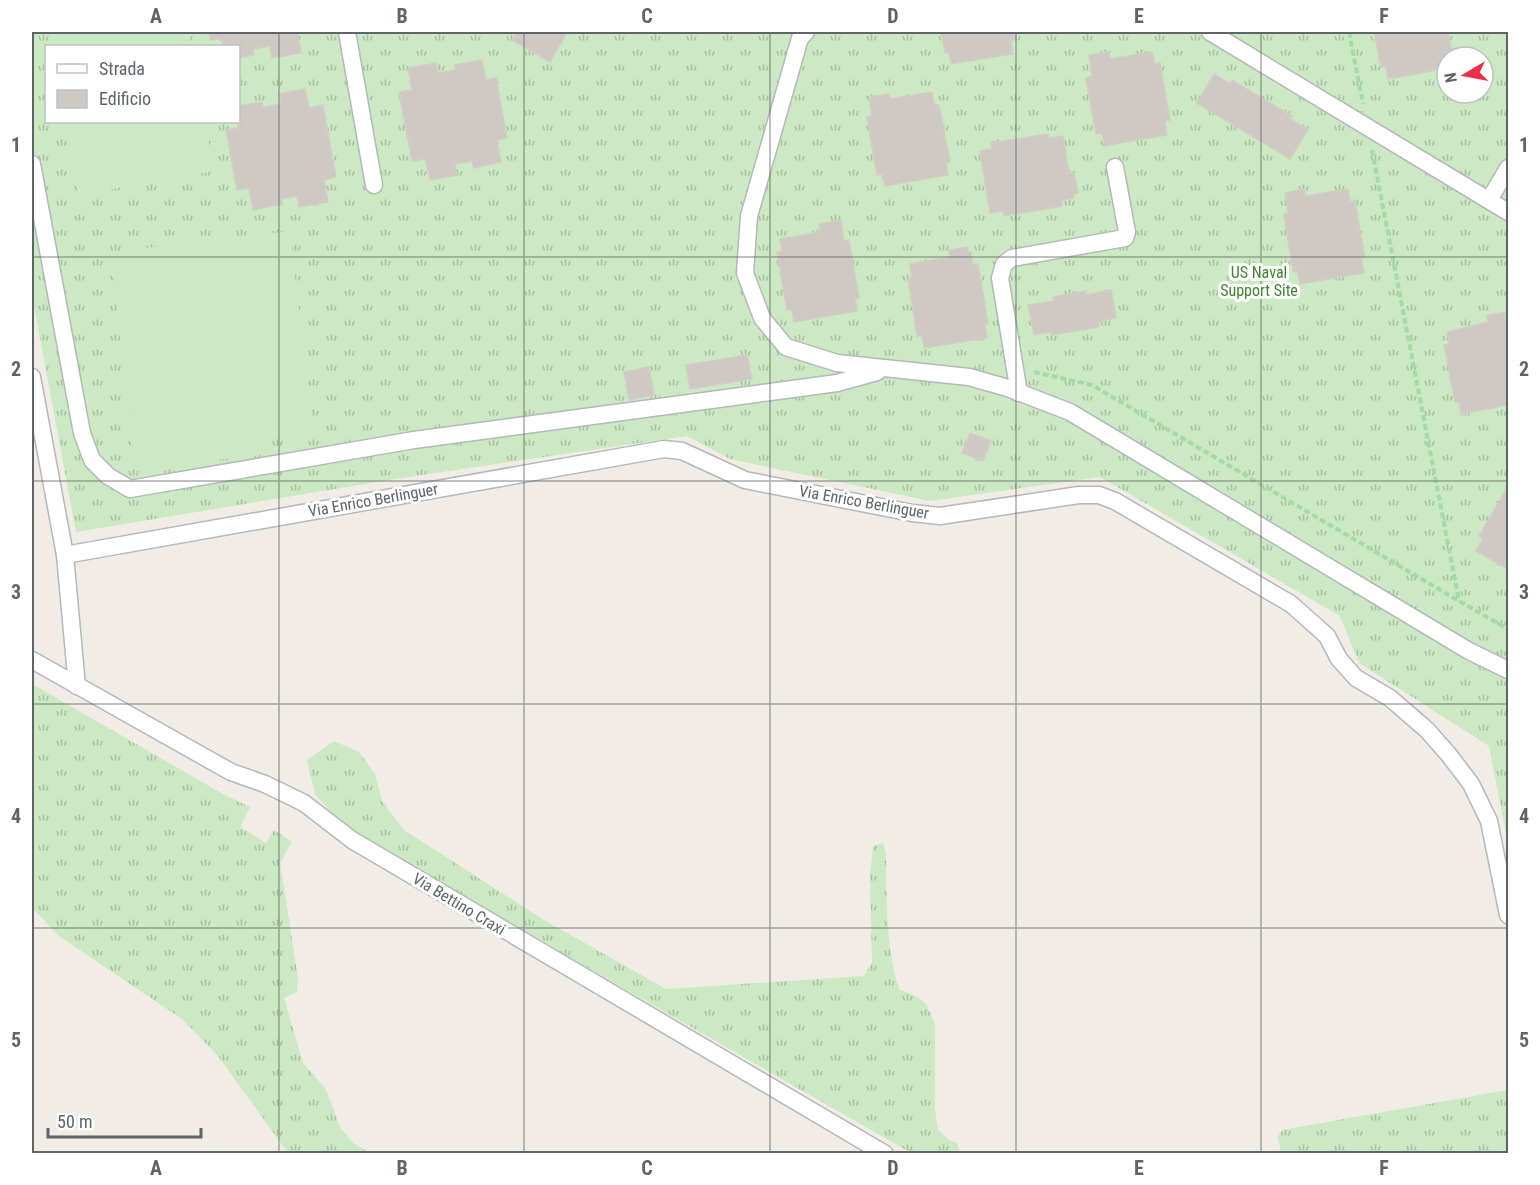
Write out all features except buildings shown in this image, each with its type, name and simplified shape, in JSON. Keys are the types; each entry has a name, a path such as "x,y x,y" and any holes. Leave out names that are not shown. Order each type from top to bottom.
{"street":[{"path":"347,32 374,185"},
{"path":"1210,32 1509,212"},
{"path":"798,33 749,216 745,273 762,318 786,347 837,363 969,377 1070,412 1459,645 1509,670"},
{"path":"32,164 82,433 92,460 108,477 130,489 414,440 837,382 887,369"},
{"path":"1019,393 1000,278 1004,264 1012,258 1125,238 1127,232 1115,167"},
{"path":"1489,200 1509,168"},
{"path":"32,377 64,555 77,686"},
{"name":"Via Enrico Berlinguer","path":"64,555 664,449 682,451 745,480 912,513 940,516 1078,495 1099,495 1115,501 1292,604 1327,636 1339,659 1356,678 1390,698 1427,730 1471,784 1489,821 1509,915"},
{"name":"Via Bettino Craxi","path":"32,660 231,772 265,784 304,803 352,840 885,1154"}],"path":[{"path":"1349,32 1459,601"},
{"path":"1026,370 1092,385 1459,601 1509,628"}],"green space":[{"name":"US Naval Support Site","path":"32,32 1508,32 1508,844 1489,746 1359,663 1340,616 1100,477 930,501 730,459 687,436 395,479 76,532 32,295"},
{"path":"50,32 189,32 192,45 53,45"},
{"path":"66,123 205,123 214,171 79,195"},
{"path":"290,231 313,431 256,439 259,456 135,467 110,252"},
{"path":"32,684 223,794 250,807 240,827 266,843 274,830 292,842 280,863 298,978 297,992 284,998 303,1063 325,1088 341,1129 353,1143 370,1153 288,1153 218,1056 182,1019 59,936 32,908"},
{"path":"334,741 359,752 375,774 382,801 404,830 544,920 666,989 864,976 872,963 870,874 873,846 883,843 886,853 889,938 894,972 899,989 919,998 926,1004 935,1023 935,1110 938,1130 949,1140 957,1143 960,1153 911,1153 431,878 339,821 315,794 307,760"},
{"path":"1508,1090 1508,1153 1281,1153 1278,1137 1282,1130"}]}
